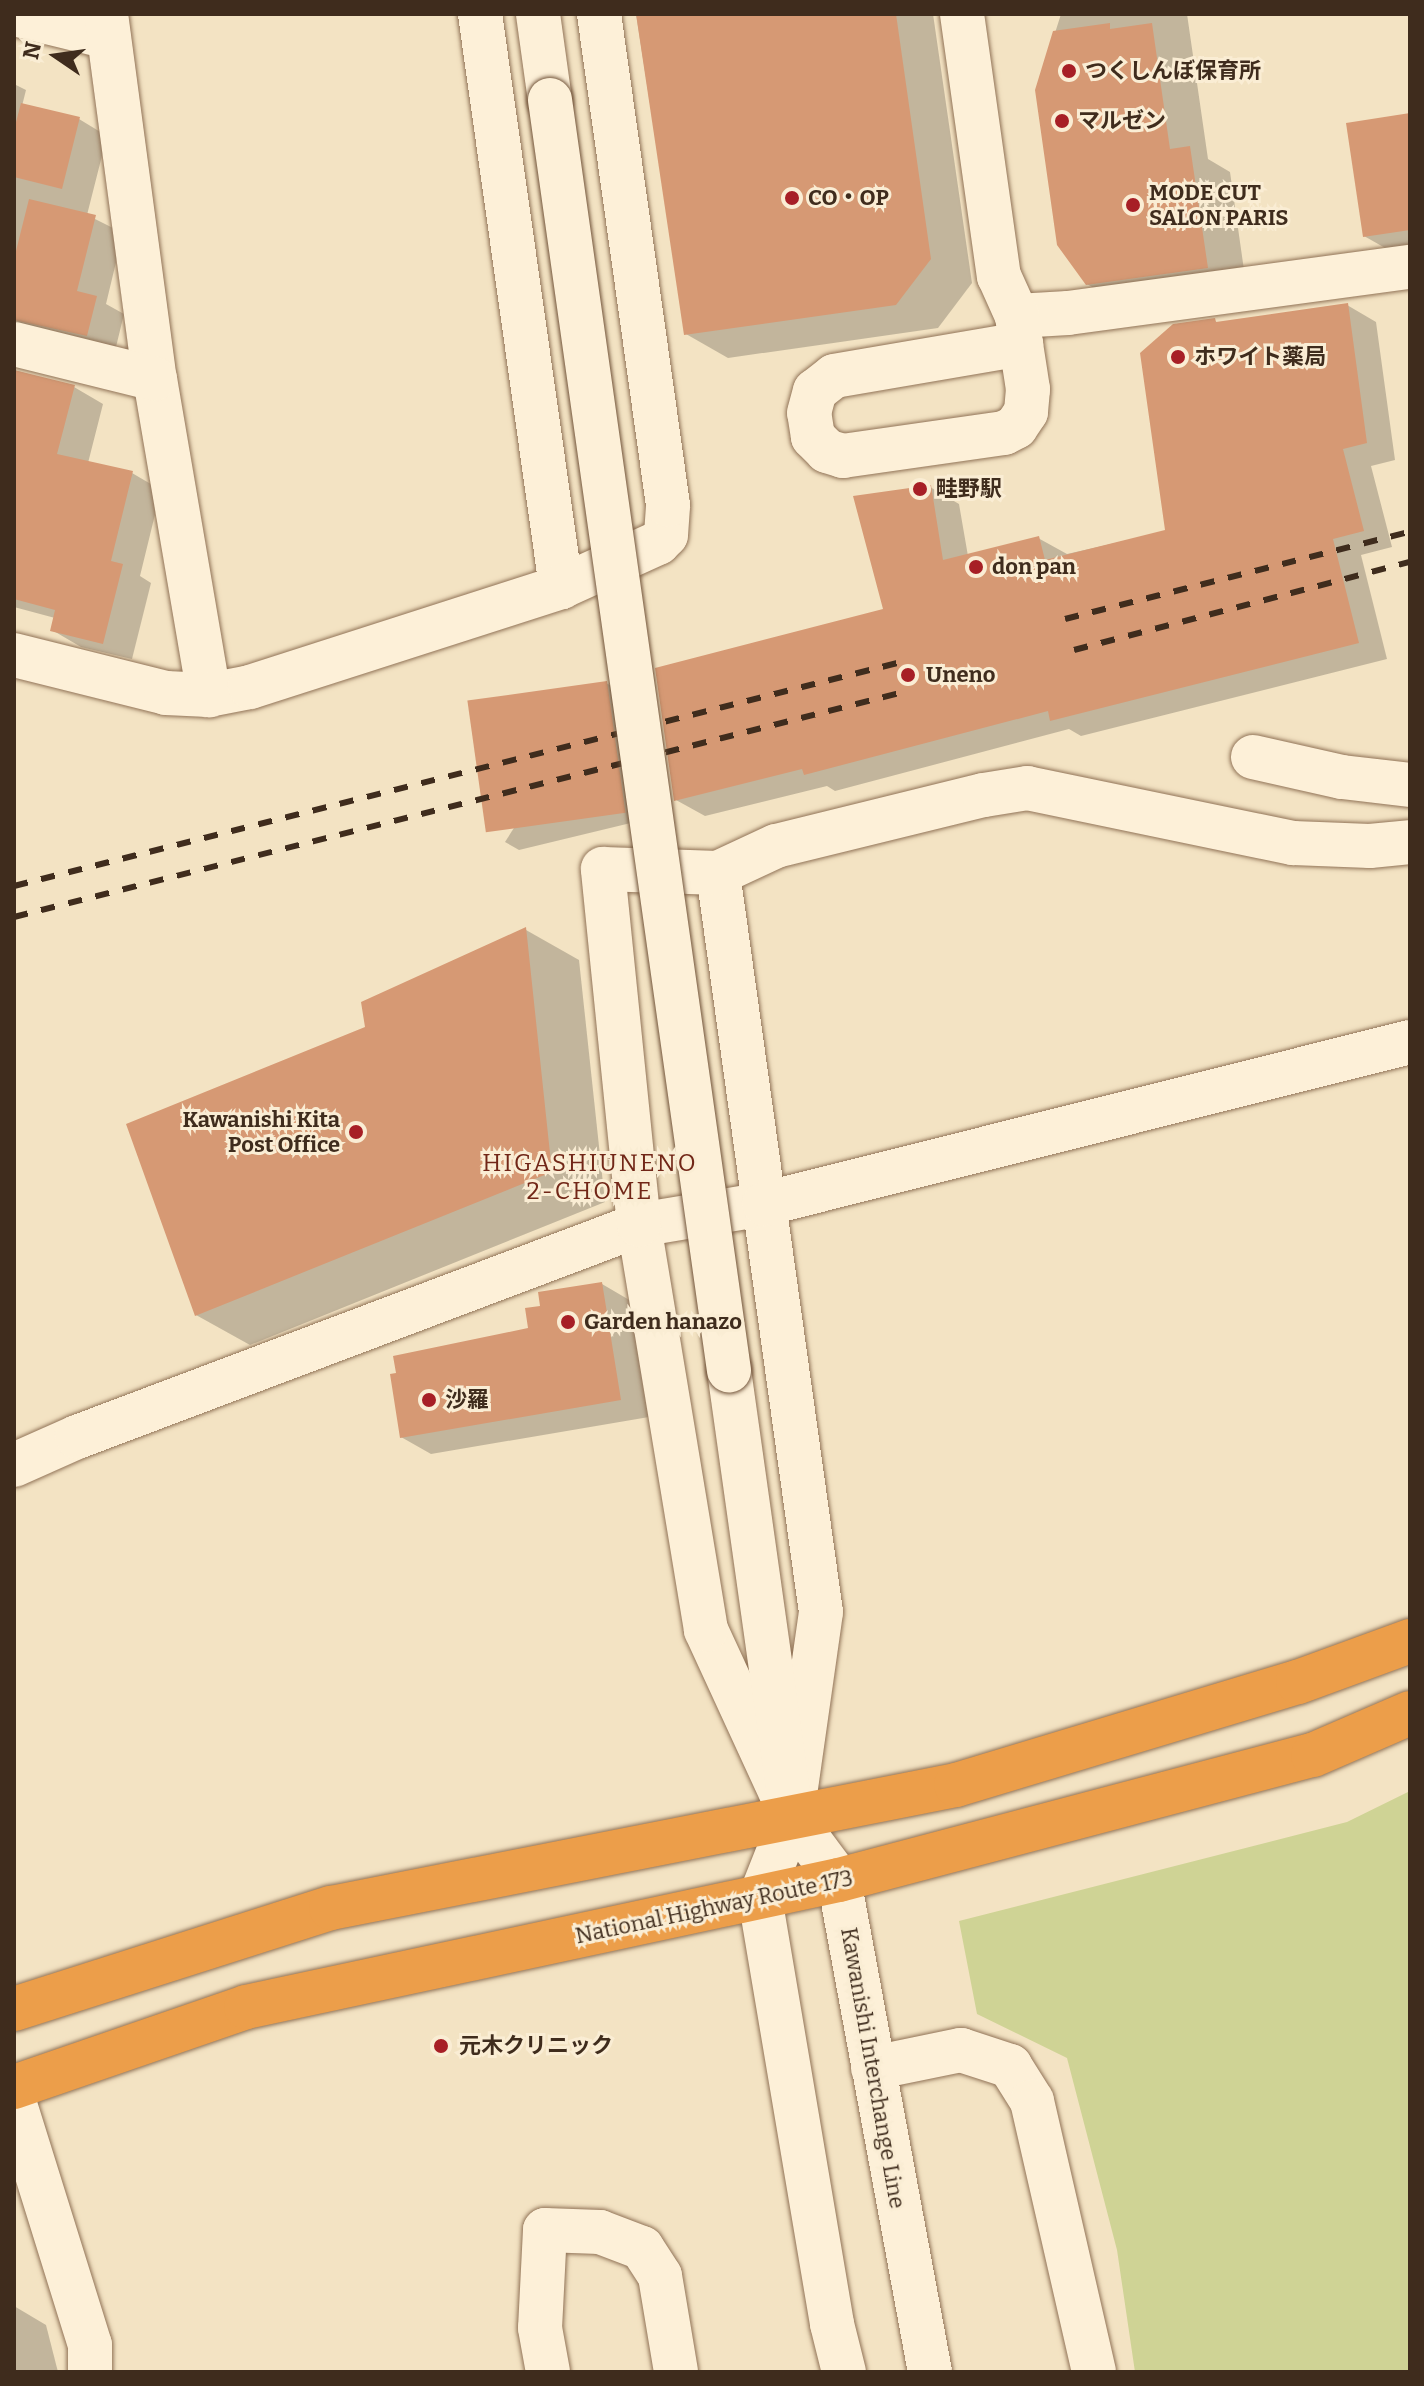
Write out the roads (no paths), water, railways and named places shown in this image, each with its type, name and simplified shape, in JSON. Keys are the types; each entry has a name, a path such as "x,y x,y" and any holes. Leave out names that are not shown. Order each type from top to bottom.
{"highway":[{"path":"14,2009 331,1908 956,1785 1298,1682 1410,1641"},
{"name":"National Highway Route 173","path":"14,2087 246,2007 839,1880 1313,1755 1410,1713"}],"street":[{"path":"14,14 107,26 155,379 209,695"},
{"path":"480,14 561,587"},
{"path":"538,14 792,1817"},
{"path":"14,655 166,693 209,695 250,687 561,587 658,543 666,535 669,521 599,14"},
{"path":"966,14 999,276 1019,330 1028,389 1026,412 1016,427 1004,433 843,456 827,451 813,437 809,413 815,391 834,376 1019,330 1068,313 1410,267"},
{"path":"14,344 155,379"},
{"path":"1253,757 1342,777 1410,785"},
{"path":"844,2372 832,2324 760,1898 792,1817 821,1612 718,873 776,846 984,795 1027,788 1293,843 1370,846 1410,842"},
{"name":"Kawanishi Interchange Line","path":"718,873 603,869 639,1225 706,1630 792,1817 839,1880 930,2372"},
{"path":"14,1465 77,1437 639,1225 764,1204 1410,1042"},
{"path":"873,2068 961,2050 1010,2066 1032,2101 1094,2372"},
{"path":"14,2101 90,2345 90,2372"},
{"path":"548,2372 540,2328 545,2230 600,2232 642,2248 660,2276 676,2372"}],"railway":[{"path":"1065,619 1410,532"},
{"path":"1074,650 1410,562"},
{"path":"14,886 897,663"},
{"path":"14,917 904,692"}],"place":[{"name":"つくしんぼ保育所","path":"1069,71"},
{"name":"マルゼン","path":"1062,121"},
{"name":"CO・OP","path":"792,198"},
{"name":"MODE CUT SALON PARIS","path":"1133,205"},
{"name":"ホワイト薬局","path":"1178,357"},
{"name":"畦野駅","path":"920,489"},
{"name":"don pan","path":"976,567"},
{"name":"Uneno","path":"908,675"},
{"name":"Kawanishi Kita Post Office","path":"356,1132"},
{"name":"Garden hanazo","path":"568,1322"},
{"name":"沙羅","path":"429,1400"},
{"name":"元木クリニック","path":"441,2046"}],"district":[{"name":"HIGASHIUNENO 2-CHOME","path":"590,1178"}]}
